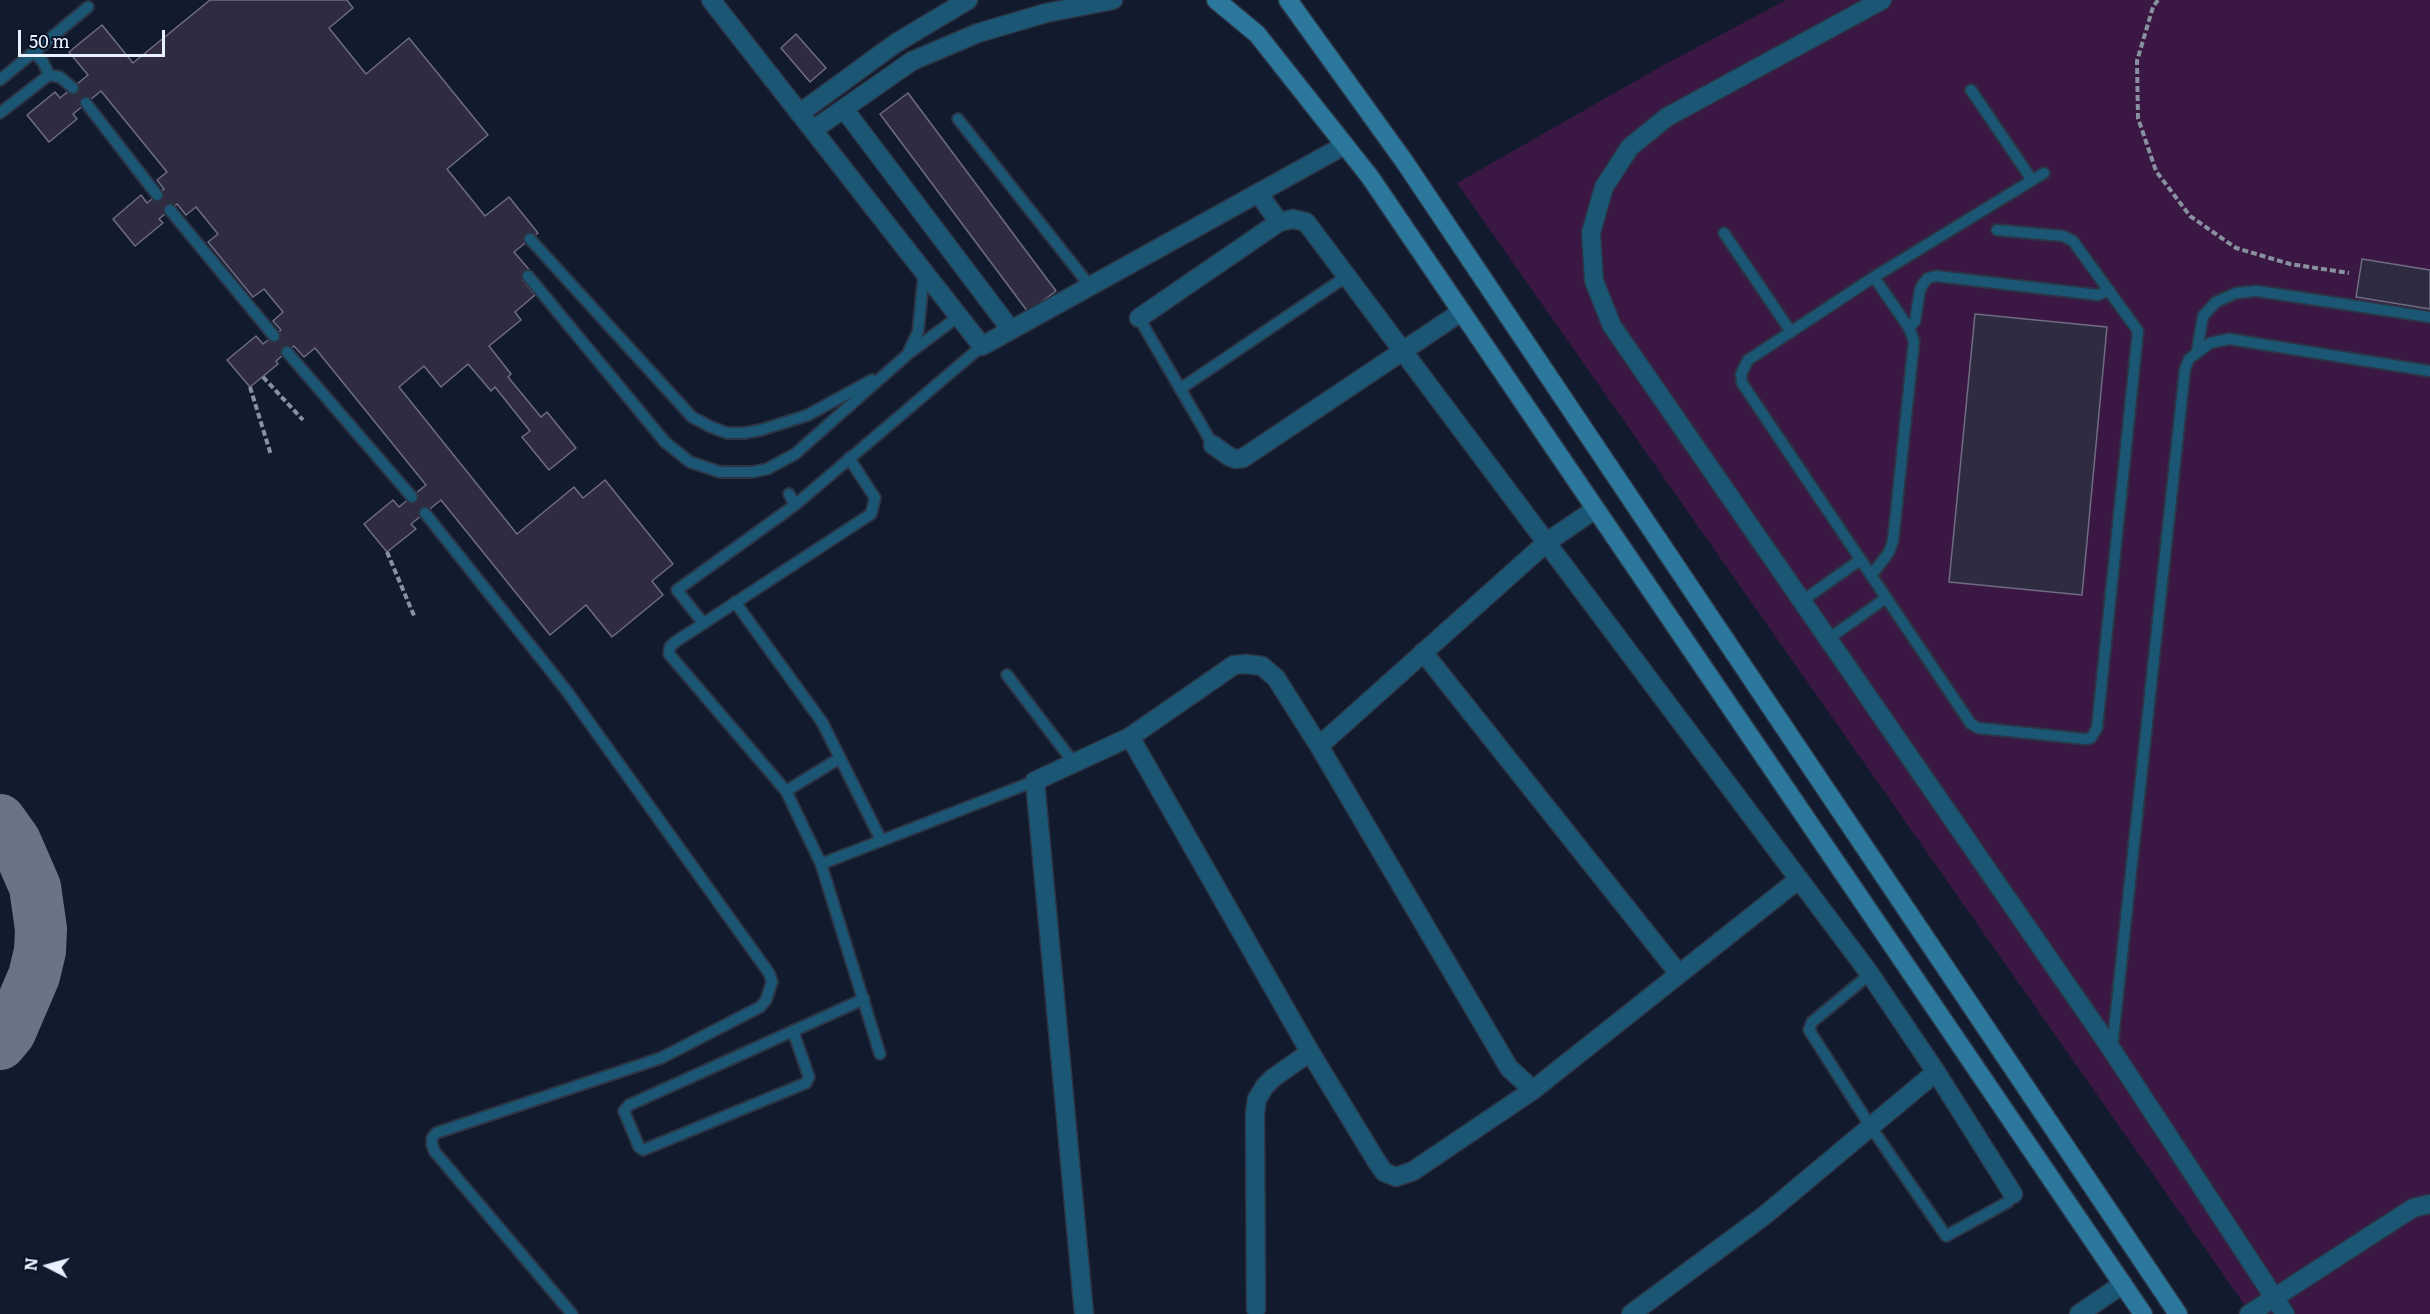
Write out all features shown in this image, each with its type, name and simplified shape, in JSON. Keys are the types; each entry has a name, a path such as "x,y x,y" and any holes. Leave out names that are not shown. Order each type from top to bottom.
{"main road":[{"path":"1216,0 1257,34 1370,177 1594,510 2143,1314"},
{"path":"1288,0 1411,171 2178,1314"}],"street":[{"path":"711,0 982,346 1345,145"},
{"path":"800,113 896,43 968,0"},
{"path":"813,130 912,61 978,33 1046,13 1113,0"},
{"path":"1882,0 1667,117 1630,147 1604,187 1592,233 1594,281 1612,326 2112,1050 2285,1314"},
{"path":"844,109 1011,330"},
{"path":"1258,193 1279,222"},
{"path":"1139,318 1279,222 1293,219 1306,222 1870,974 1936,1072 2013,1194"},
{"path":"1213,445 1230,457 1243,458 1461,312"},
{"path":"1319,746 1547,542 1594,510"},
{"path":"1423,652 1679,974"},
{"path":"1084,1314 1035,782 1130,737 1234,665 1262,666 1276,678 1319,746 1509,1068 1533,1090"},
{"path":"1130,737 1310,1052 1377,1162 1384,1172 1396,1177 1413,1172 1533,1090 1799,879"},
{"path":"1256,1309 1257,1099 1273,1077 1310,1052"},
{"path":"1632,1314 1765,1215 1936,1072"},
{"path":"2252,1312 2413,1208 2430,1204"},
{"path":"2079,1314 2123,1284"}],"lane":[{"path":"0,80 88,7"},
{"path":"34,52 49,75"},
{"path":"0,113 49,75 60,77 73,88"},
{"path":"1971,90 2032,180"},
{"path":"86,103 157,195"},
{"path":"958,119 1090,286"},
{"path":"1997,230 2068,238 2073,241 2138,331 2095,733 2086,740 1978,728 1971,724 1742,383 1741,374 1749,360 1791,332 1874,277 2044,173"},
{"path":"170,210 274,336"},
{"path":"1724,233 1791,332"},
{"path":"530,239 692,417 711,428 727,433 744,434 808,415 888,371"},
{"path":"908,354 918,332 924,272"},
{"path":"528,276 665,442 690,462 720,472 752,472 782,462 808,444 908,354 959,316"},
{"path":"1180,389 1347,276"},
{"path":"1908,328 1916,321 1920,290 1928,278 1936,276 2098,296 2109,290"},
{"path":"1871,576 1889,552 1893,541 1914,341 1908,328 1874,277"},
{"path":"2197,351 2203,316 2216,302 2236,293 2257,291 2430,317"},
{"path":"1139,318 1213,445"},
{"path":"2112,1050 2185,369 2189,359 2210,343 2229,339 2430,371"},
{"path":"703,623 677,590 795,505 982,346"},
{"path":"287,352 412,497"},
{"path":"849,458 875,498 871,514 675,642 670,647 669,654 786,790 821,864 880,1054"},
{"path":"789,494 795,505"},
{"path":"425,513 566,690 769,973 772,982 766,1000 760,1007 660,1058 436,1133 432,1138 435,1152 572,1314"},
{"path":"1802,601 1860,560"},
{"path":"1828,639 1886,598"},
{"path":"735,602 822,722 881,840"},
{"path":"1006,675 1074,763"},
{"path":"786,790 840,758"},
{"path":"821,864 1035,782"},
{"path":"1870,974 1812,1022 1809,1030 1871,1127 1946,1236 2008,1202 2013,1194"},
{"path":"793,1031 809,1077 806,1083 643,1150 639,1147 624,1111 629,1105 793,1031 864,999"}],"path":[{"path":"2158,0 2153,7 2137,61 2138,118 2156,171 2190,216 2236,248 2290,264 2349,273"},
{"path":"263,377 303,420"},
{"path":"250,387 271,455"},
{"path":"387,552 415,618"}],"shaded area":[{"path":"1786,0 2430,0 2430,1314 2251,1314 1457,183 1662,66"}],"building":[{"path":"210,0 347,0 353,8 329,28 366,74 409,38 488,135 447,169 485,216 509,197 538,233 514,252 532,273 523,280 535,295 515,312 521,320 489,346 511,374 508,377 541,417 547,412 576,448 549,470 522,437 530,431 495,387 491,391 468,364 441,387 424,366 399,387 517,534 574,487 583,498 605,480 673,564 652,581 663,595 612,637 586,605 550,635 441,500 411,524 416,529 387,552 364,524 393,500 399,507 426,485 315,348 304,357 294,346 276,361 278,364 250,387 227,360 256,336 263,344 281,330 273,321 283,312 264,289 253,297 208,242 218,234 196,207 186,215 177,204 159,219 163,223 135,246 113,219 141,195 147,203 164,189 157,180 167,172 101,91 73,114 77,119 49,142 27,115 55,92 60,98 88,75 69,52 102,25 133,63"},
{"path":"796,34 826,68 810,82 781,48"},
{"path":"908,93 1056,291 1028,312 880,114"},
{"path":"2362,259 2430,270 2430,309 2356,297"},
{"path":"1975,314 2107,327 2082,595 1949,582"}],"taxiway":[{"path":"0,820 15,841 35,887 41,929 40,951 34,976 10,1032 0,1044"}]}
